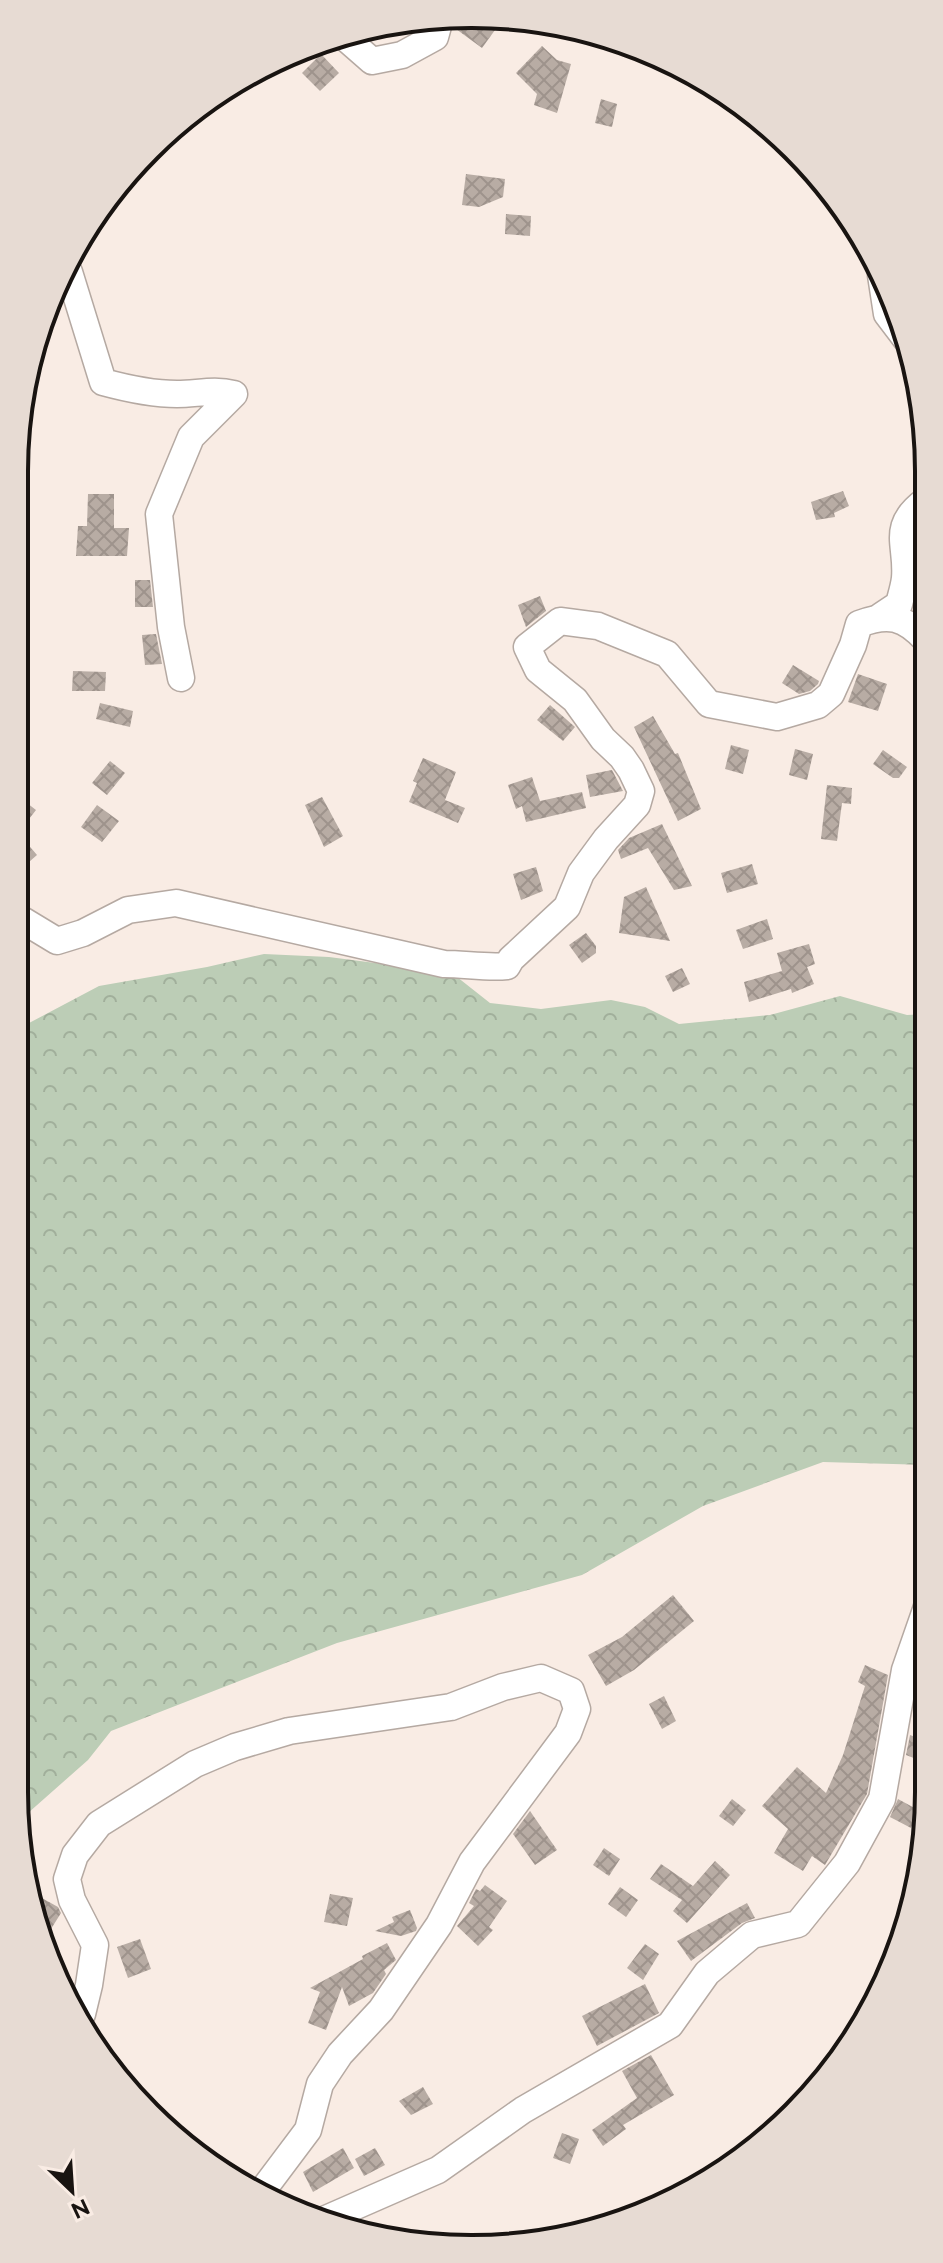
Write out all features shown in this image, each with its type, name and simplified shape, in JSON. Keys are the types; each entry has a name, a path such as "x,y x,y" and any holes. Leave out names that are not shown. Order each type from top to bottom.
{"street":[{"path":"353,44 372,61 402,55 435,37 437,30"},
{"path":"72,280 103,382 175,394 219,390 234,394 191,437 159,514 169,611 181,678"},
{"path":"28,923 57,941 83,933 128,910 176,903 444,964 489,968 507,966 567,907 581,873 637,805 641,791 631,770 575,700 538,670 527,647 560,621 598,626 667,654 709,704 777,717 818,705 831,694 859,624 881,616 899,604 905,578 902,537 910,512 915,508"},
{"path":"881,616 898,619 915,632"},
{"path":"338,2214 438,2170 523,2110 670,2025 707,1973 752,1935 798,1924 847,1863 882,1799 905,1670 915,1641"},
{"path":"84,2007 95,1945 72,1900 67,1879 75,1855 99,1824 195,1764 235,1747 289,1731 451,1707 503,1687 541,1678 571,1691 577,1709 568,1733 472,1862 439,1925 381,2010 340,2054 320,2084 308,2130 267,2185"}],"green space":[{"path":"264,954 329,957 452,973 490,1003 541,1009 611,1000 645,1007 679,1024 770,1015 840,996 915,1015 915,1465 823,1462 703,1506 582,1575 337,1643 111,1731 88,1760 29,1812 28,1024 99,986"}],"building":[{"path":"472,28 495,30 482,48 456,29"},
{"path":"542,46 557,60 571,64 557,113 534,105 537,94 516,73"},
{"path":"322,55 339,73 320,91 302,73"},
{"path":"601,99 617,104 612,127 595,123"},
{"path":"466,174 505,179 503,197 479,207 462,205"},
{"path":"506,214 531,216 530,236 505,234"},
{"path":"843,491 849,506 834,513 835,517 816,520 811,502"},
{"path":"88,494 114,494 114,528 129,528 127,556 76,556 78,526 87,526"},
{"path":"135,580 150,580 153,607 135,607"},
{"path":"540,596 546,611 526,627 518,605"},
{"path":"156,634 162,664 145,665 142,635"},
{"path":"793,665 819,681 818,684 810,691 799,694 782,683"},
{"path":"73,671 106,672 105,691 72,691"},
{"path":"858,674 887,684 878,711 848,702"},
{"path":"100,703 133,711 130,727 96,719"},
{"path":"550,705 575,727 563,741 537,720"},
{"path":"653,716 675,754 678,753 701,809 678,821 634,727"},
{"path":"731,745 749,750 743,774 725,769"},
{"path":"795,749 813,754 807,780 789,775"},
{"path":"883,750 907,767 899,778 893,778 873,764"},
{"path":"423,758 456,772 445,800 465,808 458,823 409,802 417,783 413,781"},
{"path":"110,761 125,773 107,795 92,783"},
{"path":"612,770 623,791 590,797 586,775"},
{"path":"532,777 540,801 582,792 586,808 526,822 522,806 516,809 508,785"},
{"path":"827,785 852,788 851,804 842,803 837,841 821,839"},
{"path":"322,797 343,836 324,847 305,805"},
{"path":"28,804 36,810 28,820"},
{"path":"97,805 119,821 102,842 81,827"},
{"path":"662,824 692,886 674,890 648,848 621,859 618,850 629,838"},
{"path":"28,845 37,855 28,863"},
{"path":"752,864 758,884 727,893 721,873"},
{"path":"536,867 543,891 521,900 513,874"},
{"path":"646,887 670,941 619,933 624,897"},
{"path":"767,919 773,939 743,949 736,930"},
{"path":"586,933 596,946 596,953 582,963 569,945"},
{"path":"809,944 815,964 807,967 814,984 792,993 791,989 749,1002 744,982 782,971 777,953"},
{"path":"682,968 690,984 673,992 665,976"},
{"path":"673,1595 694,1621 634,1670 606,1686 588,1655 622,1637"},
{"path":"865,1665 888,1675 867,1794 825,1865 812,1856 803,1871 774,1853 788,1829 762,1806 797,1767 826,1793 843,1755 865,1686 858,1682"},
{"path":"664,1696 676,1721 662,1729 649,1704"},
{"path":"910,1735 915,1737 915,1759 906,1755"},
{"path":"732,1799 746,1810 733,1826 719,1816"},
{"path":"898,1799 914,1808 911,1828 890,1817"},
{"path":"530,1811 557,1850 535,1865 513,1834"},
{"path":"604,1848 620,1859 609,1876 593,1865"},
{"path":"715,1861 730,1875 687,1923 673,1911 682,1900 650,1879 661,1864 693,1886"},
{"path":"485,1885 507,1901 489,1927 493,1930 478,1946 457,1926 474,1906 469,1903 476,1889 480,1891"},
{"path":"620,1887 638,1900 626,1917 608,1904"},
{"path":"330,1894 353,1898 347,1926 324,1922"},
{"path":"41,1898 58,1907 61,1913 51,1929"},
{"path":"747,1903 755,1918 742,1923 691,1961 677,1941"},
{"path":"410,1910 416,1931 401,1936 375,1931 394,1922 392,1917"},
{"path":"140,1939 151,1969 128,1978 117,1947"},
{"path":"387,1943 396,1960 384,1970 386,1974 373,1993 349,2006 342,1987 326,2030 308,2023 320,1992 310,1988"},
{"path":"645,1944 659,1954 643,1980 627,1968"},
{"path":"645,1984 659,2013 597,2046 582,2016"},
{"path":"651,2055 674,2095 623,2125 626,2129 603,2146 592,2130 637,2098 622,2071"},
{"path":"423,2087 433,2104 411,2115 399,2101"},
{"path":"562,2133 579,2139 570,2164 553,2158"},
{"path":"343,2148 354,2168 313,2192 303,2172"},
{"path":"375,2148 385,2165 364,2176 355,2159"}]}
